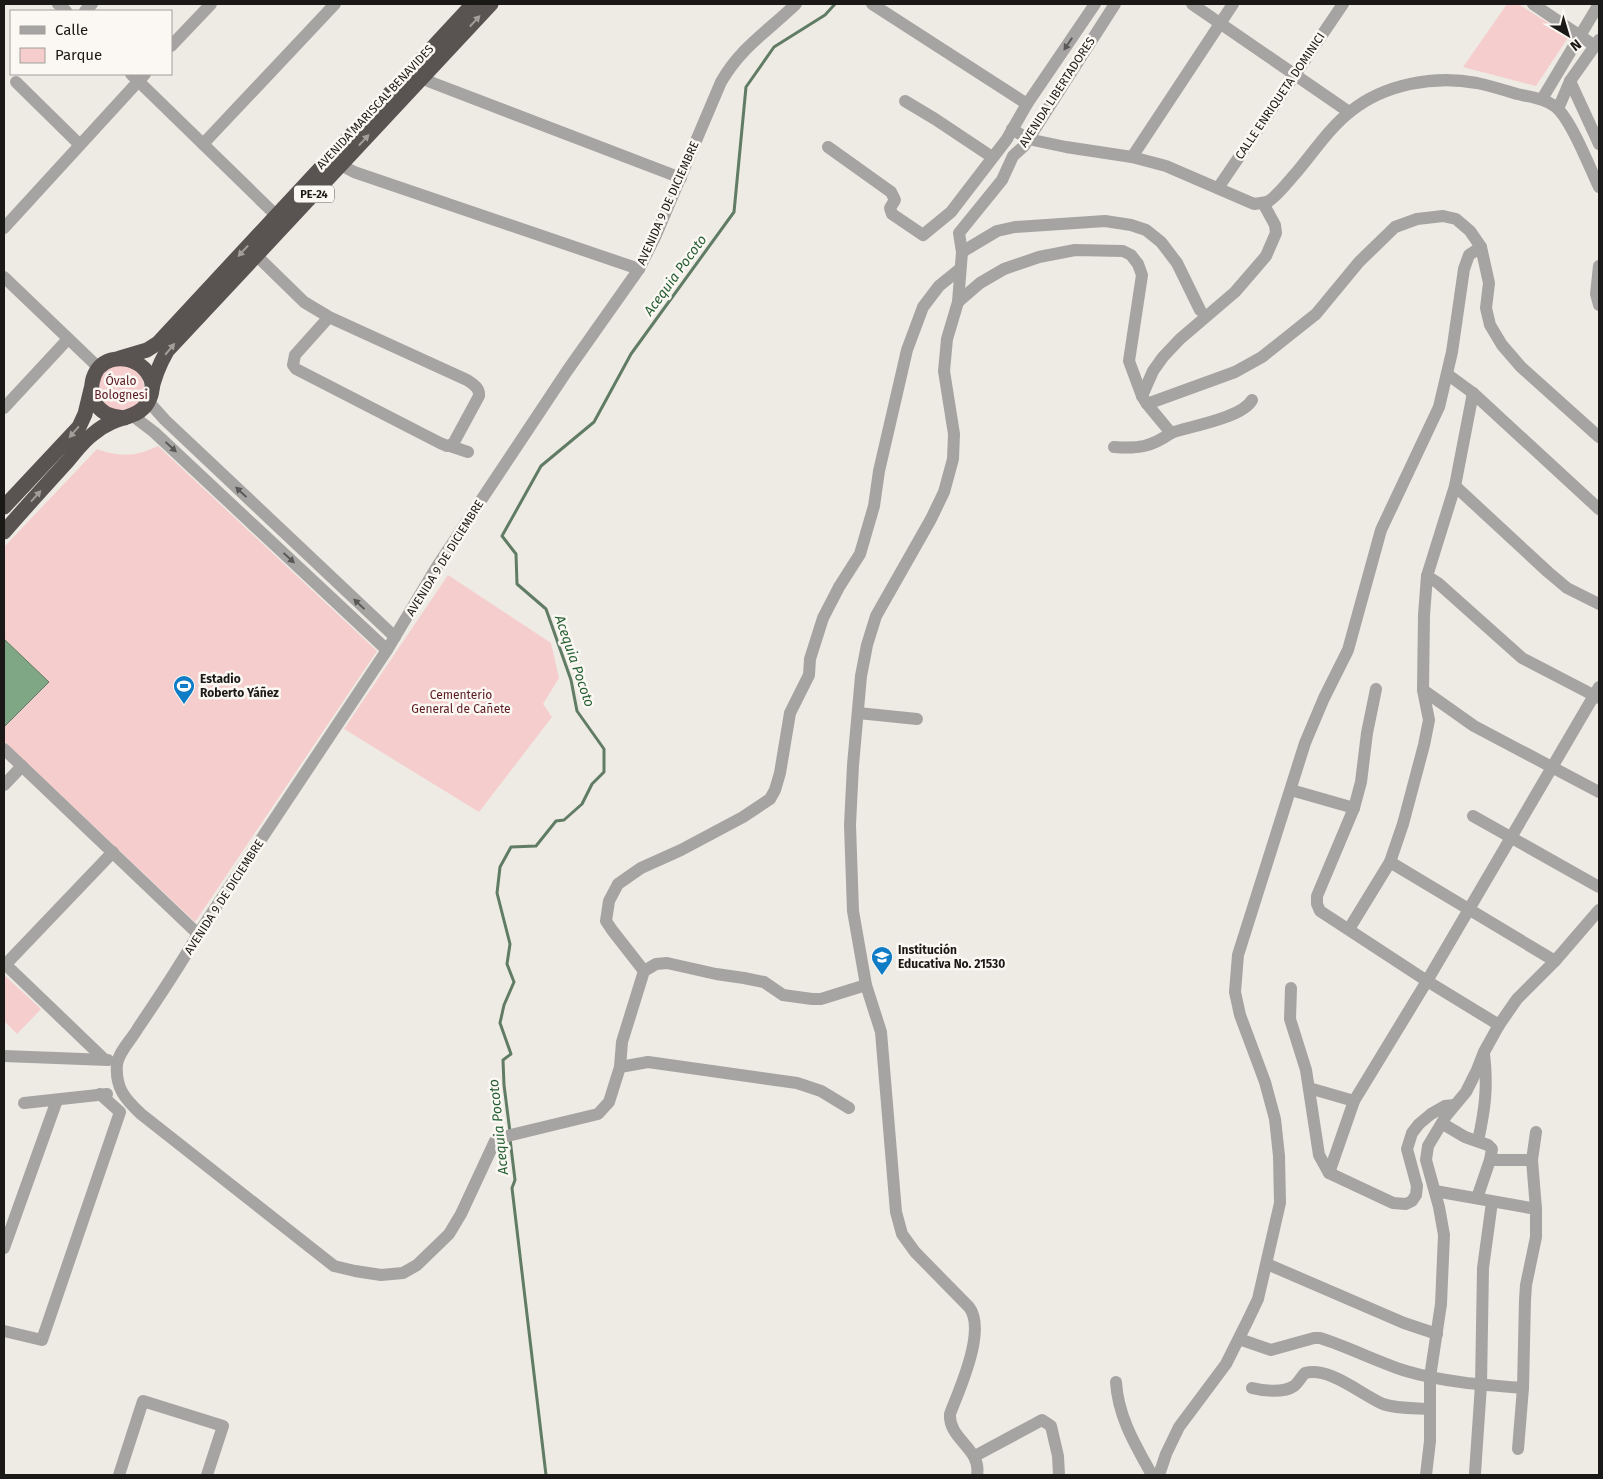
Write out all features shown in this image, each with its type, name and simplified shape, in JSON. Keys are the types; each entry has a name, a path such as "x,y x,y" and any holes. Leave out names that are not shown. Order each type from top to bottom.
{"highway":[{"name":"AVENIDA MARISCAL BENAVIDES","path":"150,397 154,376 168,351 257,256 281,220 473,4"},
{"name":"AVENIDA MARISCAL BENAVIDES","path":"120,358 147,350 158,343 281,220 342,165 491,4"},
{"path":"4,507 79,427 89,402 93,377 99,368 108,361 120,358 130,359 140,364 147,372 151,382 150,397 142,410 101,428 90,436 4,532"},
{"path":"91,387 94,400 101,410 112,417 129,417"}],"street":[{"path":"172,45 211,4"},
{"path":"203,144 335,4"},
{"name":"AVENIDA 9 DE DICIEMBRE","path":"117,1062 186,956 198,934 387,650 436,568 567,371 639,269 656,236 728,69 744,50 796,4"},
{"path":"872,4 1027,104"},
{"name":"AVENIDA LIBERTADORES","path":"1013,156 1010,134 1027,104 1095,4"},
{"name":"AVENIDA LIBERTADORES","path":"1013,156 1024,146 1115,4"},
{"path":"1192,4 1350,112"},
{"path":"1132,157 1233,4"},
{"name":"CALLE ENRIQUETA DOMINICI","path":"1218,188 1342,4"},
{"path":"1533,4 1578,36 1597,43 1570,81 1558,109"},
{"path":"1542,99 1578,36 1599,4"},
{"path":"4,228 138,76 203,144 281,220"},
{"path":"422,78 433,84 681,178"},
{"path":"828,147 892,192 895,200 890,208 892,214 922,235 951,212 1010,134 1066,148 1132,157 1166,166 1254,204 1269,201 1282,190 1328,134 1350,112 1364,102 1387,90 1403,85 1451,81 1475,83 1542,99 1558,109 1569,125 1599,188"},
{"path":"1570,81 1599,144"},
{"path":"16,82 79,144"},
{"path":"905,102 935,119 992,157"},
{"path":"977,1475 979,1469 975,1456 952,1428 950,1421 950,1414 974,1347 973,1313 916,1252 902,1234 896,1212 893,1157 881,1032 866,985 853,911 850,825 861,676 867,645 876,616 931,519 944,492 953,460 954,434 944,371 948,339 958,302 962,250 959,233 1002,180 1013,156"},
{"path":"342,165 354,172 639,269"},
{"path":"1144,400 1153,370 1163,357 1180,339 1235,292 1266,256 1276,233 1275,225 1262,203"},
{"path":"1144,400 1235,372 1262,357 1316,314 1359,262 1395,227 1417,219 1443,216 1456,219 1470,231 1481,248 1489,283 1486,308 1490,324 1502,345 1521,368 1599,437"},
{"path":"962,250 997,231 1015,227 1105,221 1131,225 1146,230 1161,242 1177,263 1200,310"},
{"path":"1159,1475 1166,1454 1179,1427 1226,1364 1258,1298 1280,1203 1279,1156 1275,1119 1265,1082 1240,1015 1235,992 1238,956 1305,742 1348,650 1381,530 1439,406 1452,352 1464,269 1469,255 1481,248"},
{"path":"958,302 980,284 1004,269 1039,257 1075,250 1123,251 1132,255 1142,275 1129,361 1144,400 1171,433"},
{"path":"257,256 304,302 329,317 467,380 474,385 478,389 478,396 455,441 450,446"},
{"path":"1599,266 1596,294 1599,305"},
{"path":"644,970 606,921 609,901 618,884 641,868 681,850 743,817 770,800 773,795 780,773 790,713 809,675 810,659 823,618 839,587 860,554 874,506 883,454 907,350 924,307 939,286 960,270"},
{"path":"4,277 99,368"},
{"path":"329,317 295,355 293,365 296,369 440,443 468,452"},
{"path":"4,408 68,339"},
{"path":"1447,374 1473,393 1599,509"},
{"path":"1350,929 1390,862 1402,824 1429,720 1423,690 1424,615 1427,576 1455,486 1473,393"},
{"path":"150,397 164,420 395,637"},
{"path":"1114,447 1128,448 1156,444 1171,433 1233,415 1245,409 1252,400"},
{"path":"129,417 154,432 387,650"},
{"path":"1455,486 1567,588 1599,604"},
{"path":"1329,1173 1354,1101 1598,694 1522,658 1446,589 1427,576"},
{"path":"1376,689 1367,734 1361,782 1354,808 1317,896 1316,904 1320,911 1427,981 1499,1025"},
{"path":"1423,690 1474,726 1599,792"},
{"path":"858,713 917,719"},
{"path":"4,749 198,934"},
{"path":"4,785 22,766"},
{"path":"1290,790 1354,808"},
{"path":"1473,816 1599,887"},
{"path":"104,1059 4,965 113,852"},
{"path":"1390,862 1556,961"},
{"path":"1426,1475 1430,1441 1430,1377 1441,1304 1444,1235 1439,1207 1426,1160 1428,1146 1454,1105 1466,1092 1484,1052 1499,1025 1517,999 1556,961 1599,910"},
{"path":"4,1056 104,1059 117,1062 118,1081 122,1094 141,1114 334,1266 355,1272 381,1275 403,1273 417,1265 448,1234 461,1214 494,1144 503,1137 598,1114 609,1102 620,1066 622,1042 644,970 656,964 667,963 764,982 783,995 812,999 821,999 866,985"},
{"path":"1291,988 1290,1019 1306,1070 1319,1155 1329,1173 1393,1203 1406,1204 1412,1201 1418,1186 1407,1149 1412,1133 1431,1114 1446,1106 1454,1105"},
{"path":"1478,1141 1485,1112 1487,1080 1484,1052"},
{"path":"620,1066 648,1062 797,1083 821,1091 849,1108"},
{"path":"1309,1088 1354,1101"},
{"path":"24,1103 100,1094 122,1094"},
{"path":"4,1331 42,1340 120,1112 100,1094"},
{"path":"4,1248 57,1100"},
{"path":"1443,1124 1465,1137 1478,1141 1492,1149 1477,1198"},
{"path":"1518,1449 1523,1388 1526,1292 1536,1237 1536,1208 1532,1160 1536,1132"},
{"path":"1490,1160 1532,1160"},
{"path":"1435,1191 1536,1208"},
{"path":"1475,1473 1481,1385 1483,1268 1492,1202"},
{"path":"1267,1264 1404,1323 1437,1334"},
{"path":"1239,1339 1271,1350 1320,1338 1405,1370 1430,1377 1481,1385 1523,1388"},
{"path":"1252,1388 1269,1391 1289,1388 1294,1386 1305,1373 1318,1372 1354,1387 1385,1405 1430,1409"},
{"path":"1116,1382 1117,1398 1124,1422 1152,1475"},
{"path":"119,1475 143,1401 223,1426 207,1475"},
{"path":"975,1456 1042,1420 1051,1426 1058,1456 1059,1475"}],"green space":[{"path":"1507,4 1518,4 1569,36 1536,86 1463,67"},
{"name":"Óvalo Bolognesi","path":"121,365 134,369 140,375 144,388 140,401 134,407 121,411 108,407 102,401 98,388 102,375 108,369"},
{"name":"Estadio Roberto Yáñez","path":"158,446 377,651 195,922 4,741 4,727 48,682 4,639 4,547 97,449 128,455 150,450"},
{"name":"Cementerio General de Cañete","path":"448,575 551,643 559,678 543,704 552,717 479,812 344,729"},
{"path":"4,975 41,1009 17,1034 4,1021"}],"shaded area":[{"path":"4,639 49,682 4,727"}],"waterway":[{"name":"Acequia Pocoto","path":"510,1132 503,1060 511,1054 500,1023 504,1005 514,982 507,964 510,944 497,893 500,867 511,847 536,846 556,821 564,820 582,804 592,784 604,772 604,749 577,711 571,680 546,609 517,584 516,554 502,536 541,466 594,422 631,354 734,212 746,87 774,47 825,15 835,4"},
{"name":"Acequia Pocoto","path":"510,1139 515,1180 512,1188 546,1475"}],"place":[{"name":"Estadio Roberto Yáñez","path":"184,705"},
{"name":"Institución Educativa No. 21530","path":"882,976"}]}
